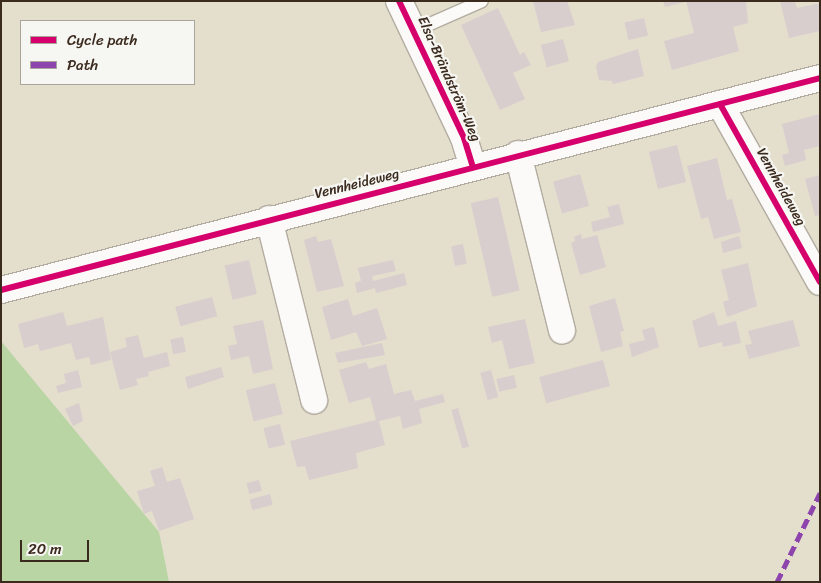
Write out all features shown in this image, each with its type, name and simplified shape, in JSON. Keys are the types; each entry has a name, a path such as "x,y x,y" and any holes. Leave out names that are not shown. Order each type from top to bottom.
{"street":[{"name":"Elsa-Brändström-Weg","path":"399,1 464,138 472,167"},
{"name":"Vennheideweg","path":"1,290 518,154 820,78"},
{"name":"Vennheideweg","path":"720,104 820,282"},
{"path":"518,154 562,332"},
{"path":"269,219 314,400"}],"lane":[{"path":"414,31 482,1"}],"green space":[{"path":"1,341 159,532 169,582 1,582"}],"building":[{"path":"533,1 567,1 575,25 541,32"},
{"path":"663,1 685,1 685,2 665,7"},
{"path":"686,1 746,1 748,23 733,27 739,51 672,70 664,41 694,33"},
{"path":"780,1 795,1 797,8 820,3 820,31 789,38"},
{"path":"498,8 520,55 524,52 531,65 513,73 525,99 500,110 461,25"},
{"path":"644,18 648,36 629,40 625,22"},
{"path":"563,39 569,61 547,67 541,45"},
{"path":"638,49 644,76 613,84 612,81 599,80 596,66 598,62"},
{"path":"820,114 820,146 804,150 806,160 785,166 782,155 789,153 782,124"},
{"path":"677,145 686,182 658,189 649,152"},
{"path":"717,158 727,200 732,199 741,232 714,239 708,217 701,219 687,166"},
{"path":"580,174 589,206 562,213 553,182"},
{"path":"820,175 820,215 815,216 805,179"},
{"path":"498,197 520,291 492,297 471,203"},
{"path":"619,204 624,224 593,232 591,222 610,217 607,207"},
{"path":"581,234 582,239 597,235 606,267 580,275 571,243 575,241 574,237"},
{"path":"316,236 318,242 331,239 344,286 317,292 304,240"},
{"path":"739,236 742,248 723,253 721,242"},
{"path":"463,244 467,264 455,266 451,246"},
{"path":"249,260 257,294 233,300 225,266"},
{"path":"393,260 396,271 372,276 373,281 404,273 407,285 376,293 375,288 357,293 355,283 361,281 358,268"},
{"path":"748,263 757,306 727,317 723,302 729,300 721,270"},
{"path":"212,297 217,316 180,326 175,307"},
{"path":"615,298 624,331 620,332 623,346 601,352 589,306"},
{"path":"348,299 353,316 377,308 387,339 362,346 356,332 331,340 322,307"},
{"path":"63,312 67,326 103,317 111,360 91,365 89,357 76,360 71,343 40,351 38,344 24,348 18,324"},
{"path":"714,312 718,326 736,321 741,343 723,347 722,342 699,348 692,321"},
{"path":"525,319 535,363 509,369 502,340 492,343 488,327"},
{"path":"263,320 273,369 253,374 249,356 231,360 228,346 237,344 233,326"},
{"path":"793,320 800,346 749,359 745,345 752,344 748,331"},
{"path":"654,327 659,347 632,357 629,344 645,340 642,330"},
{"path":"138,335 144,358 167,352 170,366 148,372 149,376 136,379 138,385 120,390 110,352 127,347 125,338"},
{"path":"183,337 186,352 173,354 170,339"},
{"path":"382,343 385,355 338,363 335,353"},
{"path":"603,360 610,386 546,403 539,377"},
{"path":"366,362 369,369 386,364 394,394 411,390 415,401 443,394 445,402 419,409 422,423 403,429 400,416 379,421 385,445 356,453 358,468 309,480 305,466 297,467 290,441 376,420 370,397 349,403 339,370"},
{"path":"221,367 224,377 188,389 185,377"},
{"path":"78,370 82,387 58,393 56,386 66,383 64,374"},
{"path":"491,370 498,397 488,400 480,373"},
{"path":"514,375 517,388 499,392 496,379"},
{"path":"275,383 283,414 254,421 246,390"},
{"path":"79,403 83,421 73,426 65,409"},
{"path":"458,408 469,446 462,448 451,410"},
{"path":"280,424 285,444 269,448 264,428"},
{"path":"162,467 167,482 180,478 194,519 159,531 152,511 144,514 137,491 155,486 150,471"},
{"path":"259,480 262,491 249,494 246,483"},
{"path":"270,494 273,505 253,510 250,499"}],"marked path":[{"path":"777,582 820,493"}],"cycle path":[{"path":"399,1 464,138 473,167"},
{"path":"1,290 820,78"},
{"path":"720,104 820,282"}]}
